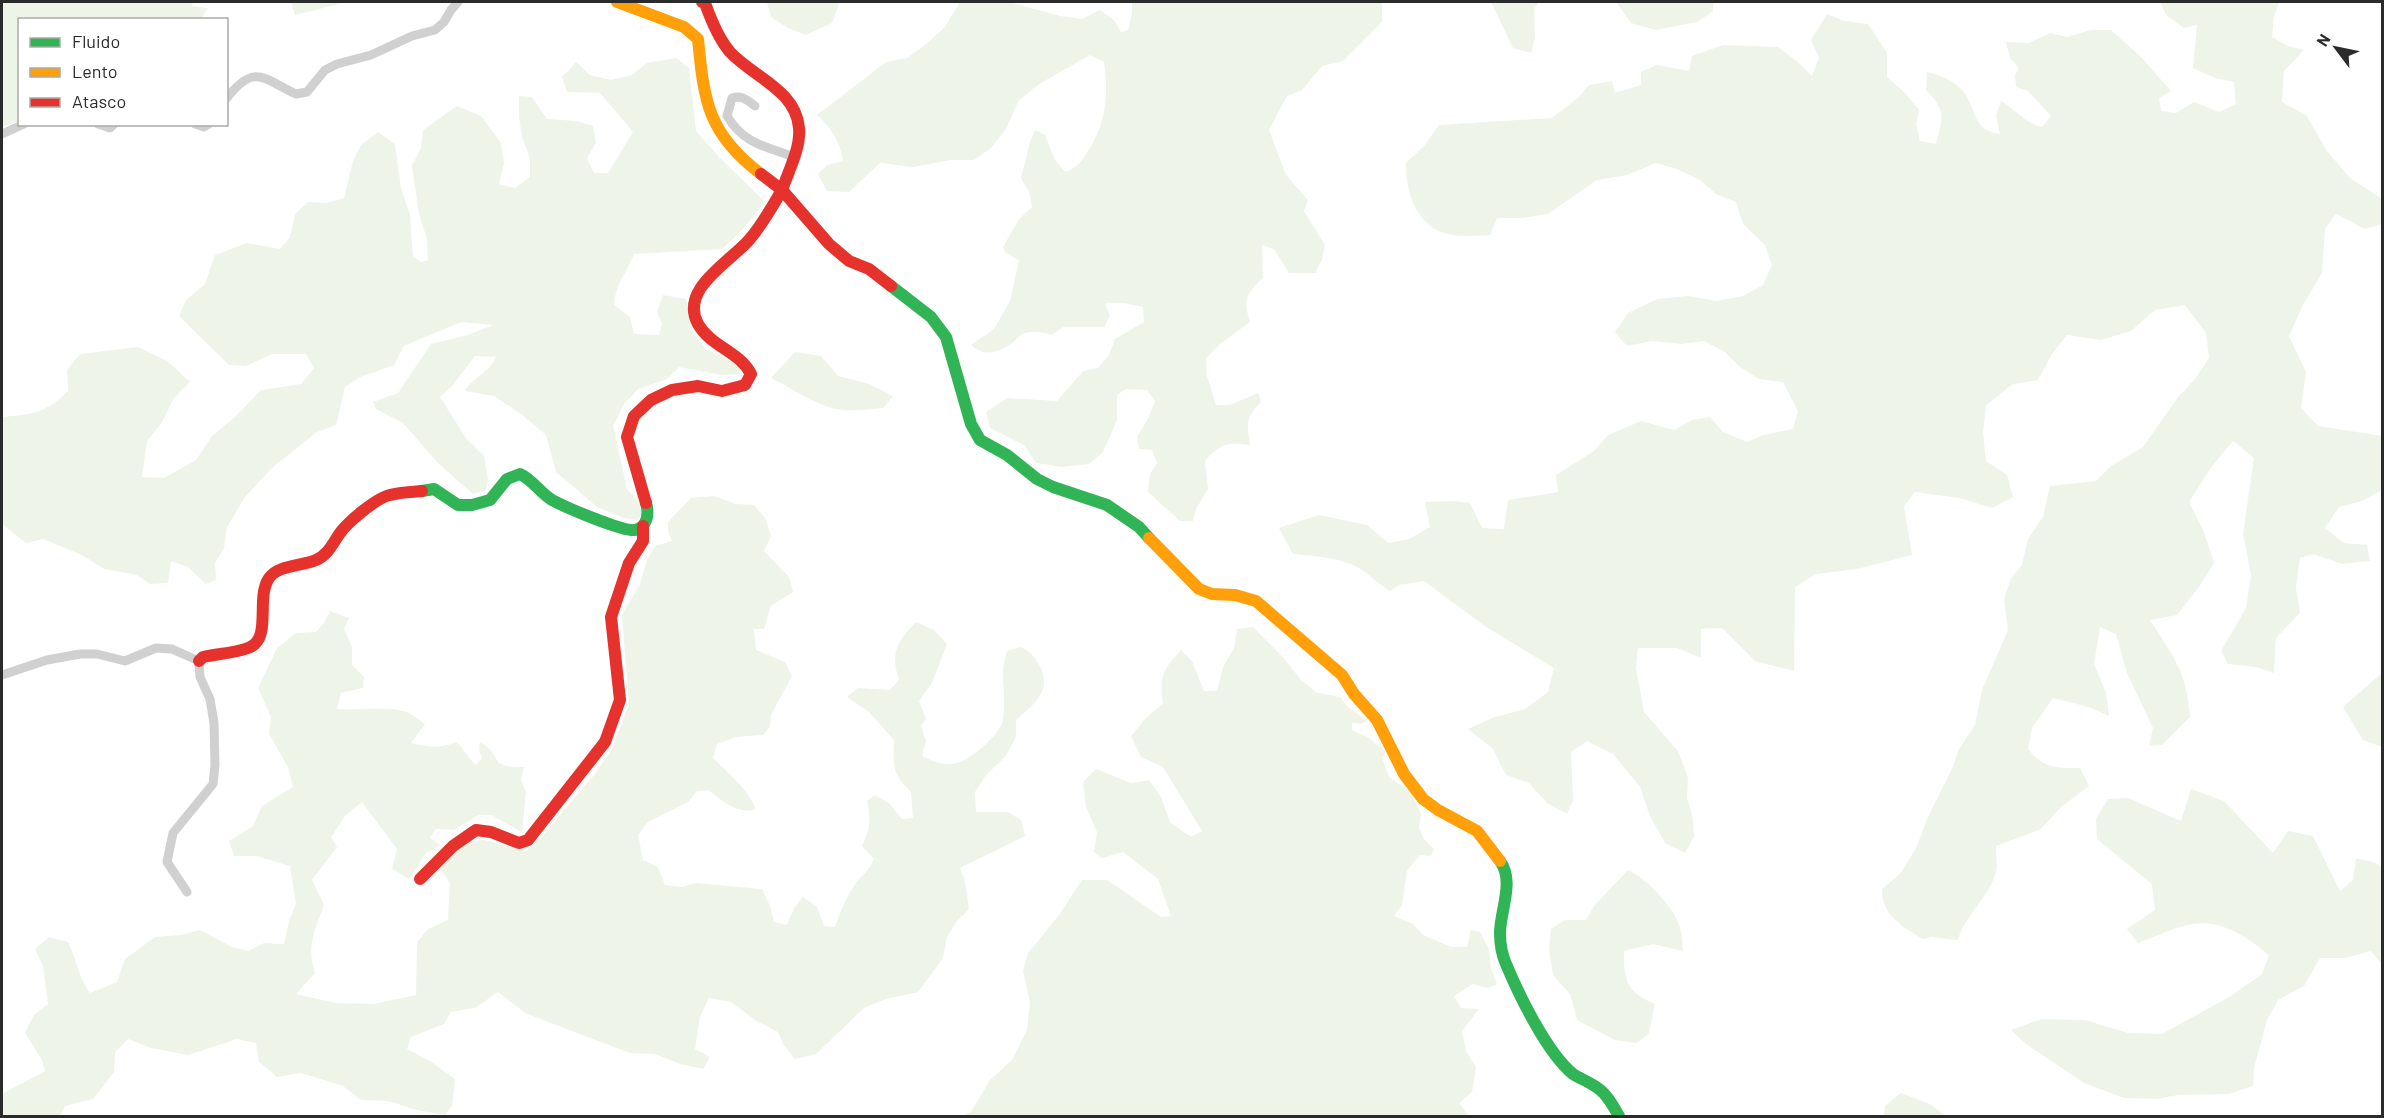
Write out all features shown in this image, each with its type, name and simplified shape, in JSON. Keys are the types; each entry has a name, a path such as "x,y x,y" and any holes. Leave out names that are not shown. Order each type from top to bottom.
{"street":[{"path":"228,97 241,82 258,75 296,94 307,92 325,70 337,64 371,55 412,36 435,30 444,22 458,2"},
{"path":"617,2 684,27 698,39 703,88 716,127 736,153 782,190 829,244 849,261 869,269 931,317 946,337 971,424 980,440 1007,455 1037,479 1053,487 1107,505 1139,526 1199,589 1212,594 1235,595 1256,601 1342,675 1354,694 1377,720 1404,774 1423,799 1438,810 1477,831 1504,866 1507,884 1500,940 1506,964 1538,1028 1553,1052 1573,1074 1596,1086 1609,1098 1619,1116"},
{"path":"199,661 203,657 220,652 249,648 257,642 263,627 263,590 271,575 289,567 317,560 330,549 341,531 375,502 389,495 434,489 458,505 472,505 490,500 507,479 520,474 529,477 543,493 568,508 633,531 643,526 649,512 627,437 627,428 633,414 658,396 697,385 721,391 745,384 751,374 748,367 718,348 704,334 693,308 702,286 746,244 768,214 782,190 800,130 796,114 784,93 758,76 732,54 718,36 705,3 702,2"},
{"path":"755,106 746,98 739,96 732,98 727,116 734,128 745,139 792,156"},
{"path":"2,134 20,126"},
{"path":"420,879 453,846 476,830 491,832 519,843 528,840 605,742 620,700 611,617 629,563 643,543 646,534 643,526"},
{"path":"2,675 47,660 80,654 97,654 124,661 156,648 172,649 199,661"},
{"path":"187,892 167,862 173,832 213,784 214,723 210,699 200,677 199,661"}],"shaded area":[{"path":"2,2 193,2 192,6 208,8 202,18 18,18 18,121 2,127"},
{"path":"291,2 347,2 295,15"},
{"path":"767,2 840,2 832,23 806,35 788,28 771,17"},
{"path":"960,2 1009,2 1060,16 1082,19 1100,10 1114,20 1121,32 1128,30 1132,2 1382,2 1382,22 1343,61 1322,66 1302,90 1287,96 1269,130 1286,175 1308,200 1304,211 1325,245 1322,260 1315,273 1289,273 1274,249 1262,245 1263,278 1248,297 1247,308 1250,322 1220,344 1206,358 1207,376 1216,405 1230,405 1258,393 1261,402 1248,421 1250,445 1225,445 1215,450 1205,461 1208,489 1196,509 1193,521 1180,521 1148,492 1150,474 1157,463 1152,450 1139,449 1137,437 1155,401 1147,390 1126,389 1117,395 1117,420 1103,452 1089,464 1061,467 1036,463 1024,445 990,428 986,412 1007,398 1057,401 1083,371 1098,368 1109,355 1115,339 1144,322 1143,307 1124,303 1105,303 1110,316 1104,327 1063,327 1052,335 1037,332 1026,333 1006,347 991,352 981,351 971,345 994,329 1010,301 1019,260 1006,253 1003,247 1019,219 1032,207 1030,194 1021,178 1035,130 1045,135 1055,160 1065,172 1073,169 1085,155 1099,130 1106,97 1104,62 1090,55 1041,83 1019,100 1006,129 991,148 974,160 951,160 913,167 880,163 849,192 827,191 818,174 827,165 843,161 834,135 817,115 886,62 907,58 925,45 945,27"},
{"path":"1491,2 1539,2 1534,9 1535,38 1531,53 1513,48"},
{"path":"1616,2 1713,2 1713,11 1697,22 1656,30 1631,23"},
{"path":"2160,2 2279,2 2274,16 2272,37 2288,46 2304,50 2284,71 2282,102 2306,115 2327,151 2350,178 2382,199 2382,224 2365,229 2336,214 2325,229 2322,273 2303,305 2289,336 2306,372 2301,408 2318,426 2382,436 2382,490 2362,501 2339,507 2325,528 2344,543 2367,545 2370,561 2342,564 2314,554 2300,558 2296,587 2300,613 2276,638 2274,673 2256,667 2228,664 2221,651 2246,608 2251,575 2243,534 2254,458 2233,441 2212,466 2189,502 2204,532 2214,563 2177,615 2150,620 2178,665 2186,688 2190,717 2162,745 2149,746 2153,728 2127,673 2116,634 2100,627 2094,664 2106,693 2109,716 2089,707 2053,698 2032,728 2028,749 2045,764 2064,768 2080,768 2089,786 2061,807 2041,829 1996,846 1995,875 1987,892 1961,931 1958,940 1931,937 1923,939 1908,930 1889,913 1885,906 1882,889 1900,874 1916,848 1959,749 1975,725 1982,690 2008,630 2004,600 2011,578 2022,565 2028,539 2043,517 2050,486 2096,481 2111,466 2143,447 2209,358 2206,333 2185,305 2155,310 2131,331 2101,340 2067,335 2052,354 2038,380 2013,384 1986,405 1983,433 1986,461 2007,475 2013,497 1992,508 1959,498 1915,492 1904,506 1912,555 1857,569 1816,574 1795,587 1794,671 1755,661 1722,628 1701,629 1701,658 1677,648 1638,648 1636,668 1644,712 1678,751 1688,778 1687,798 1693,818 1694,837 1685,853 1665,843 1650,816 1640,787 1613,754 1587,741 1571,752 1573,800 1567,814 1547,803 1529,783 1506,775 1493,749 1468,729 1492,718 1525,709 1548,692 1554,668 1486,627 1424,581 1400,585 1390,591 1363,570 1351,564 1327,558 1293,554 1279,528 1319,515 1367,525 1388,543 1409,539 1430,527 1425,502 1470,503 1482,528 1504,529 1508,500 1558,492 1556,475 1594,451 1608,435 1641,421 1674,430 1692,420 1710,417 1723,432 1747,442 1764,435 1793,429 1798,411 1783,382 1759,379 1740,367 1725,352 1704,341 1681,344 1652,341 1627,346 1615,332 1628,313 1657,299 1688,296 1716,301 1743,296 1763,285 1772,265 1765,245 1743,224 1736,202 1716,194 1700,180 1677,169 1656,163 1627,175 1597,180 1548,214 1522,218 1497,218 1490,235 1466,236 1440,232 1422,218 1416,208 1411,198 1406,175 1406,163 1424,146 1439,125 1552,118 1579,97 1589,85 1612,81 1615,93 1641,85 1641,72 1657,65 1689,71 1692,56 1723,45 1778,47 1812,76 1819,58 1811,40 1827,14 1845,21 1868,24 1887,53 1887,77 1919,110 1916,124 1920,141 1936,144 1941,120 1937,103 1926,90 1927,72 1959,87 1967,97 1981,126 1985,129 2000,134 1996,116 2001,101 2030,123 2042,127 2051,116 2028,91 2016,87 2015,75 2019,68 2010,58 2006,42 2029,43 2050,33 2067,37 2091,30 2111,30 2142,58 2171,91 2159,98 2161,111 2176,113 2194,102 2219,112 2236,104 2234,82 2215,78 2193,68 2197,25 2184,28 2166,15"},
{"path":"676,58 689,68 696,131 765,202 742,230 722,249 634,254 619,284 614,305 630,317 634,334 659,335 662,324 657,312 663,295 686,299 693,332 706,349 739,364 740,374 721,375 679,367 667,379 638,389 624,404 613,426 627,489 641,504 643,514 637,520 624,518 597,507 556,472 546,435 521,414 494,396 465,391 496,357 475,356 452,386 440,397 466,438 484,456 488,479 486,490 473,494 438,463 403,423 376,409 373,402 398,393 431,344 468,335 493,325 461,322 404,346 394,365 360,377 345,387 336,425 317,432 273,467 245,497 227,527 224,548 215,563 216,580 206,584 188,567 171,561 168,583 150,584 137,575 104,569 82,555 43,539 26,543 2,524 2,417 38,412 60,399 68,391 67,370 80,354 138,347 167,361 190,382 174,398 161,424 147,441 142,477 164,478 196,460 212,436 236,416 261,390 301,384 314,368 306,354 272,354 246,366 229,365 179,316 186,300 205,284 215,255 247,243 280,249 290,237 295,214 308,202 327,203 344,198 353,161 361,145 378,132 395,144 401,188 410,215 413,256 421,262 428,260 427,239 419,214 412,166 421,148 423,130 457,106 481,116 501,143 504,163 499,184 515,188 530,177 530,158 522,137 519,117 519,96 532,97 547,119 577,121 593,126 596,143 587,158 594,173 608,173 633,132 600,93 567,92 562,77 576,62 590,75 611,80 632,75 647,63"},
{"path":"795,352 821,356 838,376 869,384 893,396 883,408 841,410 819,403 771,378"},
{"path":"714,496 736,504 754,505 765,518 771,536 764,551 789,577 793,592 771,606 764,629 754,629 756,650 785,662 792,676 771,715 770,727 763,735 736,737 717,744 713,758 743,788 756,809 736,809 708,790 697,791 688,802 648,822 638,835 643,860 658,867 665,885 682,887 696,883 762,889 774,922 787,925 794,908 803,897 817,907 824,926 835,927 851,891 874,859 862,846 869,824 867,801 875,795 889,803 902,819 913,818 911,792 900,780 895,769 894,740 869,712 847,697 858,688 890,690 899,680 895,655 904,635 916,622 934,630 947,644 932,683 919,701 926,719 921,726 926,741 922,756 937,762 953,764 975,754 1001,726 1004,710 1003,671 1007,651 1021,647 1033,656 1041,668 1044,684 1039,697 1016,720 1016,737 1005,757 986,775 975,792 976,812 1008,812 1021,820 1025,836 960,868 965,881 969,909 957,921 947,937 943,958 918,992 886,999 864,1008 816,1054 795,1059 783,1044 778,1032 755,1020 731,1002 709,998 700,1017 695,1049 710,1057 703,1069 680,1064 655,1054 630,1053 598,1041 525,1013 498,992 475,1008 451,1012 444,1024 411,1037 407,1049 430,1061 455,1079 452,1106 445,1115 417,1110 388,1101 361,1100 343,1086 301,1073 277,1077 259,1062 256,1043 237,1039 188,1055 151,1048 128,1039 115,1052 114,1072 93,1099 65,1106 60,1116 2,1116 2,1094 45,1071 42,1060 25,1033 34,1015 48,1004 43,966 35,949 49,937 68,942 90,993 117,982 125,959 155,937 181,935 200,930 232,947 248,951 264,943 284,944 289,921 296,904 290,866 256,856 234,856 229,841 253,826 262,806 293,787 288,767 269,734 271,717 258,688 277,648 296,633 316,632 330,611 349,618 344,629 352,647 352,665 364,677 363,688 341,693 337,709 384,709 409,713 425,724 411,743 434,747 456,742 476,765 482,758 479,750 480,742 500,763 512,767 524,767 521,780 526,792 522,832 491,815 479,815 454,830 436,829 430,838 441,845 426,853 409,879 392,869 397,849 362,802 345,816 331,837 337,847 312,880 324,905 312,947 312,964 315,973 296,994 336,1003 373,1004 416,995 417,942 428,929 448,920 450,883 438,865 464,842 484,840 526,851 544,834 595,774 611,751 629,704 622,615 640,584 647,560 655,546 672,541 668,531 668,522 691,498"},
{"path":"1253,627 1283,657 1301,680 1317,693 1340,697 1349,708 1367,720 1362,724 1352,723 1352,730 1369,738 1386,752 1382,758 1389,777 1411,792 1421,814 1419,828 1424,839 1434,849 1431,856 1420,855 1407,871 1402,905 1394,916 1413,924 1423,935 1451,947 1467,947 1471,930 1480,932 1489,949 1491,969 1497,984 1488,988 1473,984 1454,996 1461,1008 1479,1009 1462,1031 1466,1051 1476,1067 1472,1092 1459,1103 1469,1116 961,1116 971,1112 990,1080 1012,1060 1027,1030 1030,1003 1023,971 1028,953 1059,915 1082,880 1107,880 1161,917 1171,916 1158,879 1123,852 1102,858 1094,852 1097,832 1086,807 1083,782 1096,769 1131,783 1149,780 1161,797 1170,822 1191,837 1202,831 1163,767 1141,757 1131,736 1163,703 1162,680 1166,668 1181,650 1192,661 1204,691 1217,691 1223,667 1234,648 1237,629"},
{"path":"2382,673 2382,747 2363,740 2343,707"},
{"path":"2191,789 2224,801 2273,853 2288,831 2313,836 2340,891 2353,880 2356,858 2376,863 2382,868 2382,964 2371,951 2345,958 2320,958 2304,986 2278,1000 2267,1020 2254,1068 2253,1086 2229,1094 2178,1095 2157,1099 2124,1098 2084,1083 2026,1044 2011,1030 2042,1019 2085,1020 2128,1033 2162,1034 2231,996 2262,974 2269,955 2243,936 2224,927 2203,923 2185,925 2138,943 2127,929 2155,910 2152,884 2097,839 2096,819 2108,799 2128,798 2181,821"},
{"path":"1628,870 1657,892 1675,915 1682,936 1683,951 1653,944 1624,951 1626,977 1632,990 1655,1004 1649,1033 1637,1043 1615,1040 1577,1020 1570,994 1553,975 1549,949 1551,929 1565,920 1586,920 1594,906"},
{"path":"1901,1093 1930,1104 1945,1116 1884,1116 1885,1106"}],"traffic: fast":[{"path":"891,286 931,317 946,337 971,424 980,440 1007,455 1037,479 1053,487 1107,505 1139,527 1149,538"},
{"path":"422,491 434,489 458,505 472,505 490,500 507,479 520,474 559,503 629,530 635,530 645,523 646,503"},
{"path":"1500,861 1507,887 1500,933 1501,945 1518,991 1544,1038 1563,1065 1573,1074 1602,1091 1619,1116"}],"traffic: slow":[{"path":"617,2 684,27 698,39 703,81 712,115 730,145 761,174"},
{"path":"1149,538 1199,589 1212,594 1235,595 1256,601 1342,675 1354,694 1377,720 1404,774 1423,799 1438,810 1477,831 1500,861"}],"traffic: jam":[{"path":"702,2 705,3 718,35 730,52 782,94 796,115 799,128 798,144 782,190 829,244 849,261 869,269 891,286"},
{"path":"646,503 627,437 634,416 651,400 672,390 698,386 722,391 745,385 751,374 746,366 704,332 698,324 694,311 695,299 701,288 709,277 749,240 782,190 761,174"},
{"path":"199,661 203,657 243,650 256,643 262,627 265,587 273,574 284,568 320,558 349,523 384,497 422,491"},
{"path":"420,879 453,846 476,830 491,832 519,843 528,840 605,742 620,700 611,617 629,563 643,541 643,526"}]}
